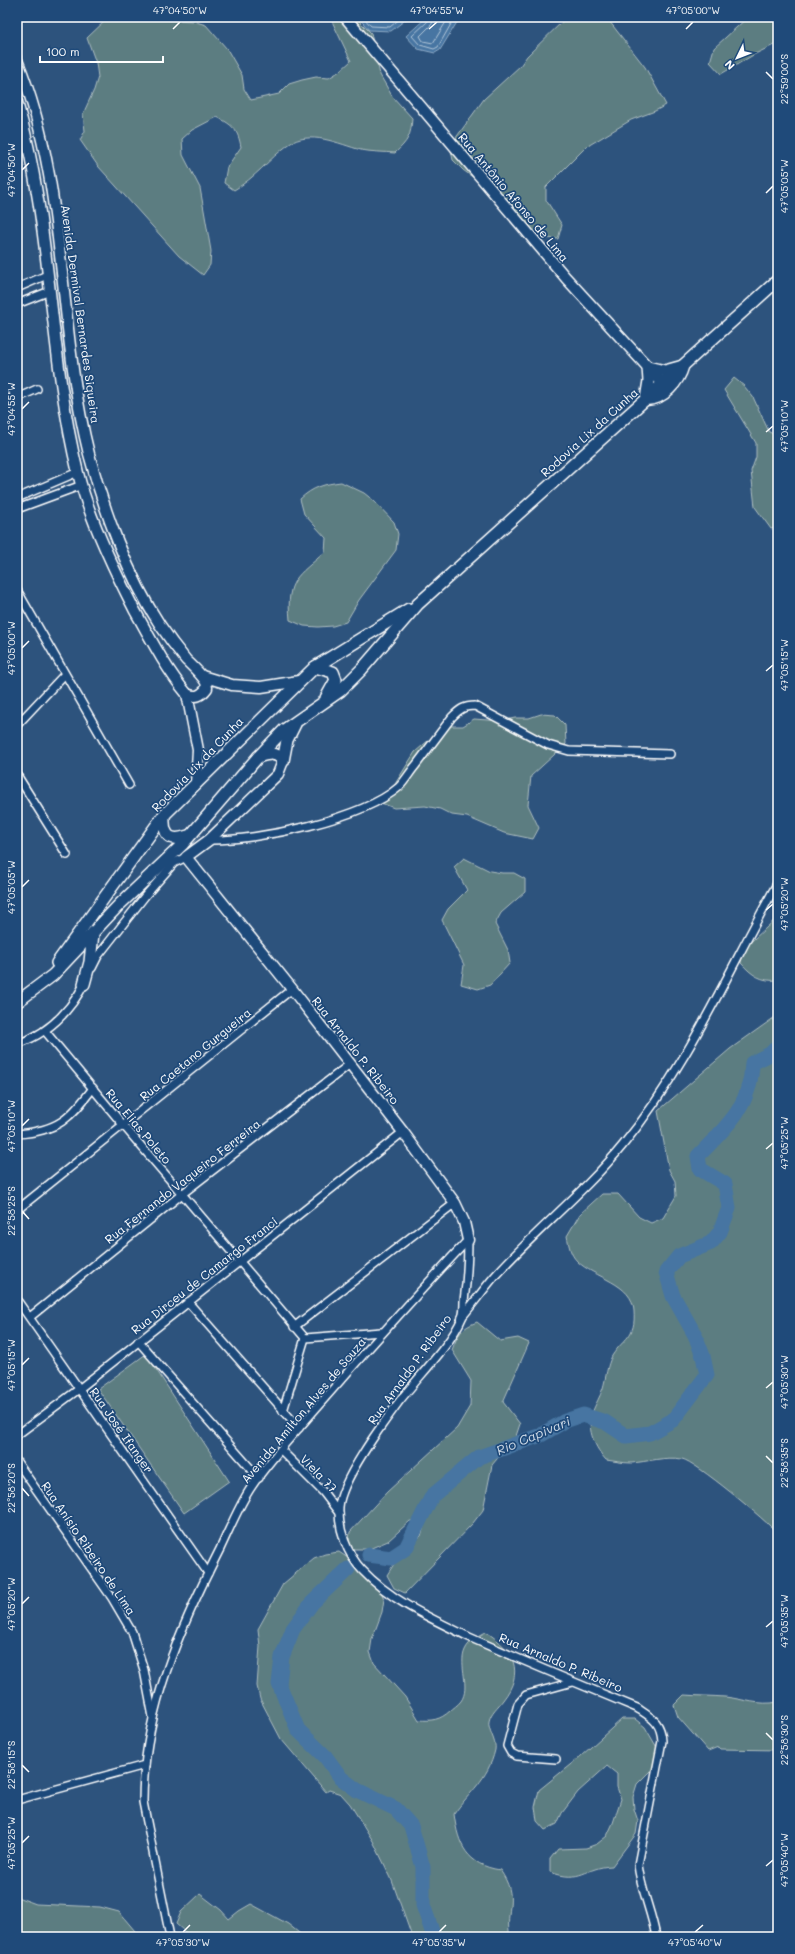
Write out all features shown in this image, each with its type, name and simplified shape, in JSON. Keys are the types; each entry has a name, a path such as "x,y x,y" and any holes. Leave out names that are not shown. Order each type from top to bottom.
{"main road":[{"name":"Rua Antônio Afonso de Lima","path":"345,17 566,278 665,387"},
{"name":"Avenida Dermival Bernardes Siqueira","path":"17,60 33,102 50,174 79,407 89,454 100,492 123,553 160,624 182,654 202,676"},
{"path":"17,102 26,131 34,174 63,391 78,472 107,552 128,598 151,640 186,694 198,750 196,784"},
{"path":"646,399 649,381 648,367 665,371 682,366 778,280"},
{"name":"Rodovia Lix da Cunha","path":"17,1002 53,975 151,873 183,844 188,836 284,730 340,691 362,669 418,604 646,399 652,399 665,387 680,377 682,366"},
{"name":"Rodovia Lix da Cunha","path":"38,987 50,973 164,815 315,666 418,604"},
{"path":"315,666 333,672 336,680 323,704"},
{"path":"202,676 232,686 261,687 299,681"},
{"path":"186,694 194,697 204,692 206,682 202,676"},
{"path":"186,857 209,840 278,774 283,761 287,740 296,722"},
{"path":"258,757 276,754 280,756 283,761"},
{"path":"164,815 163,827 167,835 179,839 188,836"},
{"name":"Rua Arnaldo P. Ribeiro","path":"186,857 292,989 403,1132 455,1203 464,1222 468,1240"},
{"path":"84,984 90,962 93,933"}],"street":[{"path":"17,288 47,274"},
{"path":"17,304 50,291"},
{"path":"17,398 37,389"},
{"path":"17,498 78,472"},
{"path":"17,509 82,485"},
{"path":"17,592 129,785"},
{"path":"17,725 64,675"},
{"path":"209,840 234,840 263,836 312,824 359,810 382,799 400,786 452,717 460,709 466,706 475,706 548,745 569,751 585,753 670,754"},
{"path":"17,776 67,855"},
{"path":"17,1044 45,1031 68,1007 84,984 98,956 120,927 174,863 186,857"},
{"path":"462,1318 494,1277 602,1169 641,1123 681,1062 720,995 778,882"},
{"name":"Rua Caetano Gurgueira","path":"17,1210 124,1126 292,989"},
{"name":"Rua Elias Poleto","path":"45,1031 294,1327 305,1338"},
{"name":"Rua Fernando Vaqueiro Ferreira","path":"30,1318 182,1194 350,1064"},
{"path":"17,1134 52,1127 66,1120 93,1088"},
{"name":"Rua Dirceu de Camargo Franci","path":"17,1435 79,1389 403,1132"},
{"path":"294,1327 455,1203"},
{"name":"Rua Arnaldo P. Ribeiro","path":"468,1240 468,1269 462,1318 446,1344 387,1418 348,1480 342,1495 340,1513 344,1538 352,1557 362,1570 391,1594 425,1616 502,1652 637,1708 653,1719 661,1731 662,1742 638,1865 640,1881 653,1920 656,1937"},
{"name":"Avenida Amilton Alves de Souza","path":"170,1937 143,1802 145,1765 153,1719 178,1636 251,1487 381,1332 468,1240"},
{"name":"Rua José Ifanger","path":"17,1300 208,1573"},
{"path":"188,1302 300,1428"},
{"path":"283,1410 305,1338 381,1332"},
{"path":"138,1341 259,1478"},
{"name":"Viela 77","path":"281,1450 323,1492 340,1513"},
{"name":"Rua Anísio Ribeiro de Lima","path":"17,1462 112,1598 132,1632 144,1670 153,1719"},
{"path":"556,1759 516,1756 511,1753 508,1746 518,1704 522,1698 526,1695 573,1682"},
{"path":"17,1800 145,1765"}],"green space":[{"path":"116,17 193,21 206,25 227,49 242,75 244,89 251,100 279,94 289,84 316,77 329,78 340,71 351,61 330,17 355,17 371,33 380,75 392,96 412,118 410,134 403,145 395,153 361,150 324,139 305,138 296,140 281,150 249,180 234,190 224,183 227,167 241,147 234,129 217,117 192,130 182,139 183,155 200,188 211,251 210,265 203,275 179,256 98,166 80,140 85,131 83,114 98,77 96,63 87,38 108,18"},
{"path":"567,17 606,17 645,67 666,105 631,120 586,147 546,187 546,200 562,225 558,239 544,238 536,233 513,207 463,170 453,160 450,146 484,99 520,66 527,56"},
{"path":"748,17 778,17 778,43 755,54 721,74 710,62 714,48"},
{"path":"734,378 744,386 753,397 769,432 778,436 778,527 771,529 755,507 751,471 756,457 756,443 724,390"},
{"path":"341,482 364,493 394,522 398,534 396,550 359,600 346,622 333,626 304,626 290,620 289,606 292,587 307,567 325,552 326,538 304,514 300,499 319,487"},
{"path":"541,714 555,715 565,725 566,744 531,776 528,805 539,828 533,839 504,833 467,817 452,815 440,809 425,806 394,808 376,801 395,784 415,752 437,733 448,726 463,726 474,719 501,721 515,718 529,718"},
{"path":"464,858 490,871 514,873 525,879 525,892 501,913 495,924 508,950 510,963 490,985 478,989 461,984 464,965 442,920 448,909 467,890 454,867"},
{"path":"778,917 778,980 762,979 749,971 741,963 742,950"},
{"path":"778,1015 778,1534 731,1492 689,1462 682,1459 669,1458 625,1463 606,1460 602,1456 593,1439 590,1419 603,1388 610,1360 631,1332 634,1320 634,1311 632,1302 620,1287 584,1267 577,1261 571,1252 567,1236 580,1214 602,1194 618,1194 639,1217 651,1223 663,1218 676,1196 675,1181 669,1170 658,1111 730,1049"},
{"path":"477,1322 500,1341 518,1338 529,1343 503,1402 520,1424 516,1436 492,1465 483,1510 473,1523 405,1593 394,1588 387,1575 401,1553 421,1536 426,1520 410,1521 388,1541 369,1549 348,1549 350,1532 387,1492 457,1428 470,1406 471,1381 452,1350 461,1332"},
{"path":"146,1354 229,1481 184,1513 98,1389"},
{"path":"339,1552 351,1560 379,1587 384,1599 382,1612 372,1639 370,1652 374,1663 405,1697 419,1720 432,1720 439,1718 461,1701 465,1689 463,1656 469,1644 480,1635 486,1632 496,1639 504,1646 513,1662 515,1671 514,1680 510,1690 493,1712 489,1721 489,1728 495,1746 492,1760 483,1778 454,1814 458,1835 466,1852 479,1864 500,1870 506,1880 510,1896 510,1937 412,1937 391,1878 373,1841 350,1804 341,1794 329,1790 326,1792 281,1739 260,1699 257,1686 260,1646 258,1629 283,1584 314,1558 325,1554"},
{"path":"684,1695 725,1697 764,1703 778,1702 778,1750 720,1749 718,1747 708,1751 678,1717 674,1705"},
{"path":"622,1719 635,1719 645,1727 659,1751 655,1766 637,1784 633,1797 634,1809 638,1821 636,1834 612,1866 595,1869 576,1876 561,1875 550,1872 550,1859 558,1849 586,1848 597,1844 607,1836 621,1799 617,1787 617,1774 607,1766 578,1792 562,1813 557,1824 545,1830 537,1821 535,1807 539,1790 581,1756"},
{"path":"200,1894 221,1910 229,1919 251,1904 288,1924 304,1937 191,1937 176,1924 181,1912"},
{"path":"17,1897 36,1904 100,1907 119,1912 140,1937 17,1937"}],"water":[{"path":"358,17 409,17 391,31 369,30"},
{"path":"427,17 457,17 459,19 440,50 435,53 418,49 406,36"}],"waterway":[{"name":"Rio Capivari","path":"369,1555 391,1558 406,1548 432,1496 479,1457 541,1435 565,1421 583,1415 605,1422 626,1436 650,1433 673,1420 707,1375 703,1356 695,1335 673,1296 666,1272 679,1256 711,1243 720,1232 729,1208 725,1184 700,1169 698,1156 727,1125 742,1104 751,1078 752,1063 770,1054 778,1046"},
{"name":"Rio Capivari","path":"348,1569 312,1603 293,1629 282,1657 279,1684 298,1730 325,1756 341,1778 357,1790 396,1809 411,1826 423,1867 423,1905 434,1937"}]}
